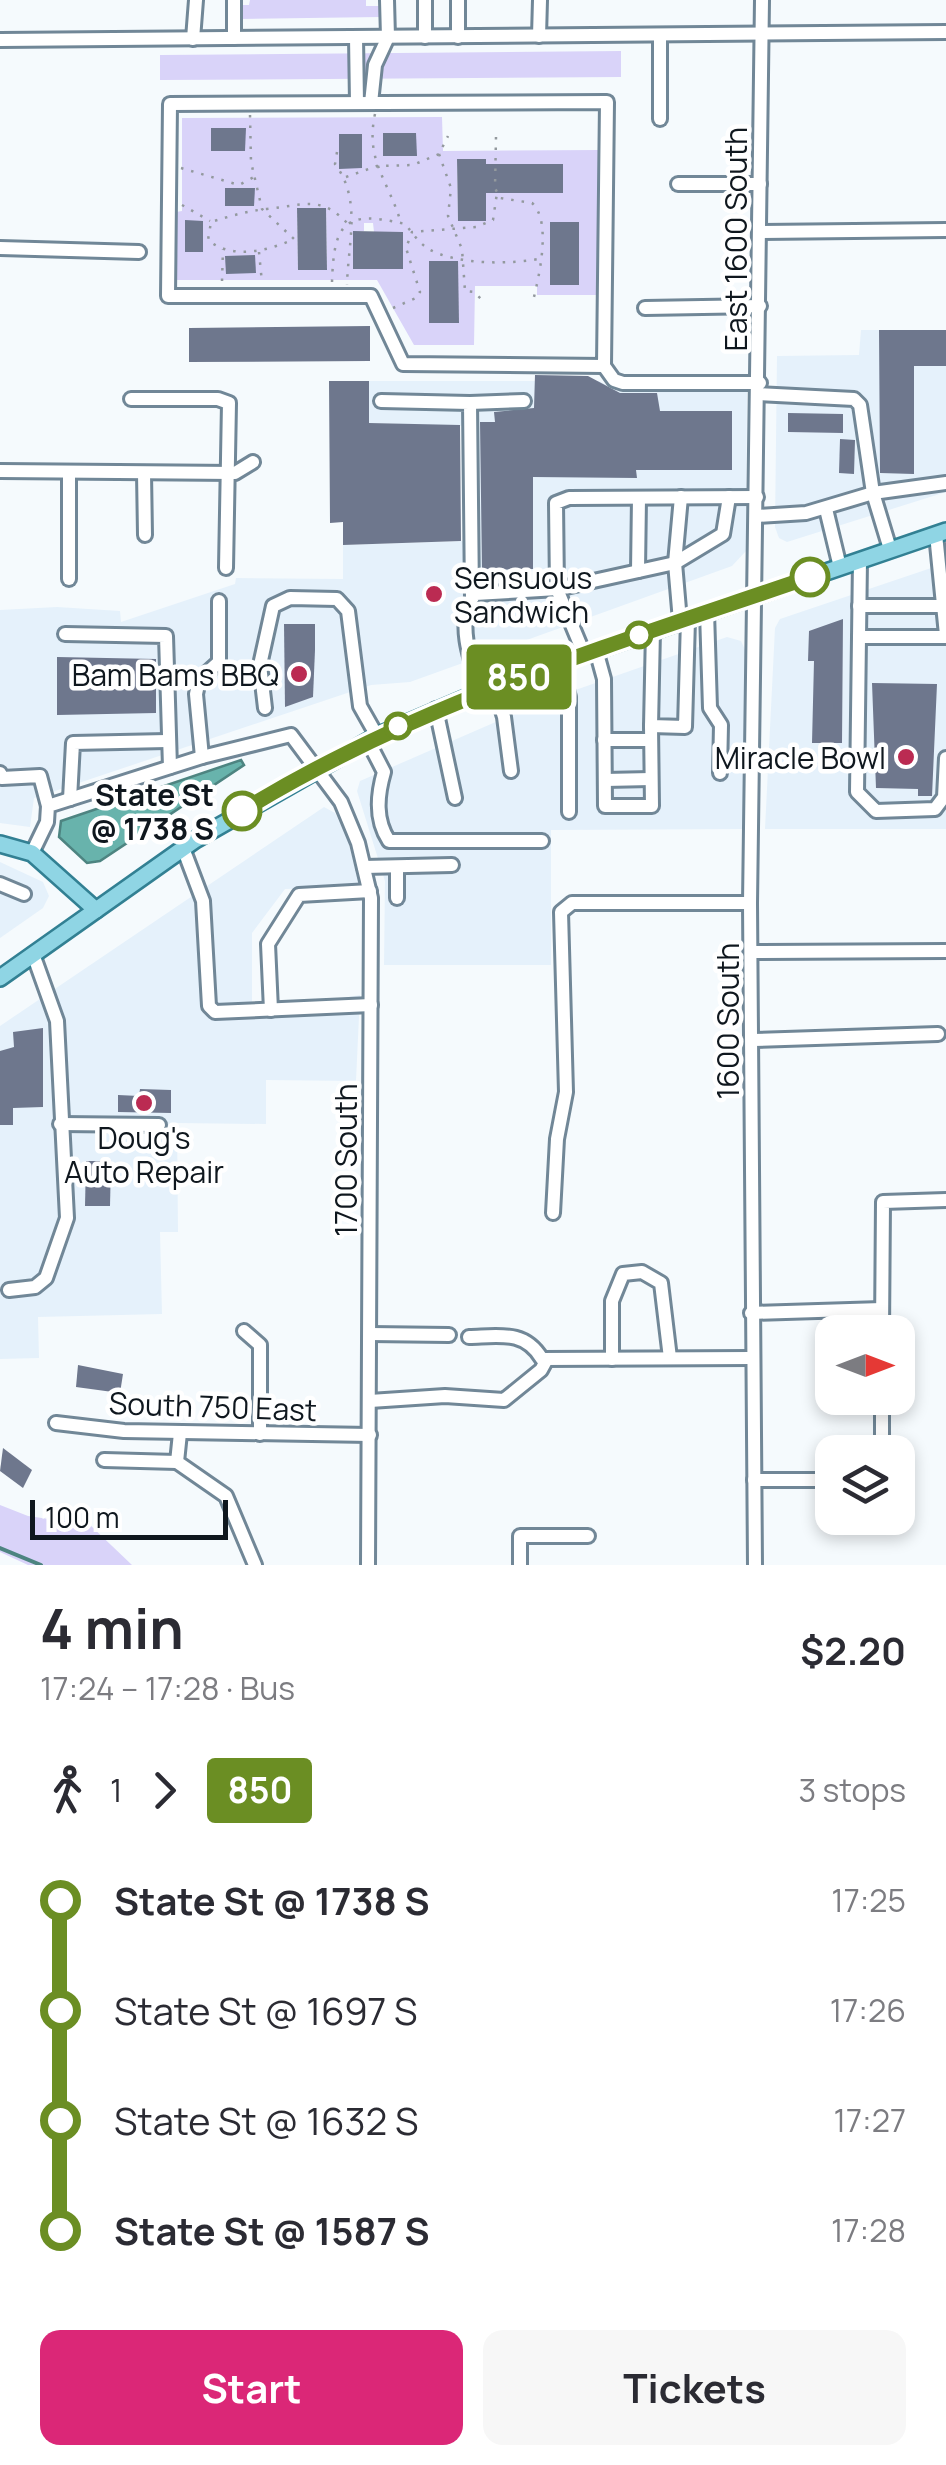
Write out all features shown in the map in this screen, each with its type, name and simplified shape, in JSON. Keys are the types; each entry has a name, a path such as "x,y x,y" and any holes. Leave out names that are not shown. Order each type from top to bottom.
{"main road":[{"path":"0,978 183,848 373,739 488,688 941,533"},
{"path":"0,844 32,853 96,910"}],"street":[{"path":"194,39 196,0"},
{"path":"234,0 234,38"},
{"path":"368,103 375,65 388,37 387,0"},
{"path":"425,0 425,37"},
{"path":"458,0 458,37"},
{"path":"539,36 540,0"},
{"name":"East 1600 South","path":"758,478 762,0"},
{"path":"0,40 946,32"},
{"path":"660,35 660,120"},
{"path":"356,38 368,103"},
{"path":"604,366 403,364 371,296 168,296 170,104 607,102 604,366 614,380 622,383 760,389 854,400 860,405 873,493 890,549"},
{"path":"678,184 760,184"},
{"path":"760,232 946,230"},
{"path":"0,248 139,252"},
{"path":"645,308 760,306"},
{"path":"130,399 228,402 226,568"},
{"path":"381,401 524,400"},
{"path":"470,402 472,598 466,652 488,688 511,771"},
{"path":"0,471 228,474 252,462"},
{"path":"69,472 69,579"},
{"path":"144,474 145,535"},
{"name":"1600 South","path":"755,1565 751,1313 754,952 750,903 758,478"},
{"path":"757,516 826,509 873,493 946,483"},
{"path":"604,740 685,727 684,620 676,564 682,497"},
{"path":"472,598 475,594 557,589 676,564 723,534 729,497"},
{"path":"653,630 652,806 605,806 604,680 557,589 556,503 569,498 758,497"},
{"path":"638,571 639,498"},
{"path":"826,509 840,567"},
{"path":"858,637 946,636 941,533"},
{"path":"860,560 860,799 876,810 935,809 944,797 946,758"},
{"path":"265,708 260,664 272,606 290,598 337,599 348,612 360,706 384,772 379,789 379,827 389,841 542,841"},
{"path":"48,806 202,756 196,694 200,680 219,662 219,601"},
{"path":"859,606 945,606"},
{"path":"707,612 710,708 720,725 720,773"},
{"path":"65,634 166,636 170,767"},
{"path":"560,662 569,697 569,812"},
{"path":"436,710 455,798"},
{"name":"1700 South","path":"202,756 290,735 342,802 370,890 368,1565"},
{"path":"70,798 72,743 167,741"},
{"path":"0,774 2,778 40,776 48,806 47,822 32,853"},
{"path":"605,780 651,780"},
{"path":"183,848 203,901 209,1006 215,1012 371,1006"},
{"path":"364,867 452,865"},
{"path":"396,867 396,898"},
{"path":"0,884 24,894"},
{"path":"270,1010 268,944 300,895 370,890"},
{"path":"553,1214 557,1139 566,1092 561,912 572,903 750,903"},
{"path":"754,952 946,951"},
{"path":"9,1290 35,1287 46,1278 67,1218 56,1021 34,954"},
{"path":"753,1040 938,1034"},
{"path":"60,1124 160,1126"},
{"path":"882,1315 883,1202 946,1200"},
{"path":"612,1359 612,1302 623,1274 642,1272 661,1282 670,1358"},
{"path":"751,1313 882,1309"},
{"path":"244,1331 260,1346 260,1434"},
{"path":"370,1334 449,1336"},
{"path":"469,1336 521,1336 545,1359"},
{"path":"545,1359 752,1358"},
{"path":"370,1400 445,1396 504,1400 542,1370 545,1359"},
{"name":"South 750 East","path":"56,1424 180,1433 370,1436"},
{"path":"177,1462 180,1433"},
{"path":"104,1460 177,1462 226,1496 254,1565"},
{"path":"754,1480 815,1480"},
{"path":"520,1565 520,1536 588,1536"}],"path":[{"path":"368,103 370,140 377,166 387,180 401,223 424,246 442,255 463,258 526,262 543,258"},
{"path":"211,222 208,240 223,248 258,250 294,238 262,209 255,177 250,104"},
{"path":"345,178 377,166 413,164 438,154 448,136"},
{"path":"412,232 450,226 476,227 493,220 497,193 496,136"},
{"path":"337,152 335,164 345,178 354,209 348,224 347,296"},
{"path":"438,154 451,188 450,226 463,258 465,291 474,292 483,302"},
{"path":"169,164 239,185 255,177"},
{"path":"497,193 500,198 537,206 543,258 532,302"},
{"path":"169,199 211,222"},
{"path":"211,222 240,210 320,204 330,205 348,224"},
{"path":"331,296 334,237 348,224 363,220 401,223"},
{"path":"380,314 418,297 406,248 412,232"},
{"path":"223,248 223,296"},
{"path":"258,250 263,296"}],"shaded area":[{"path":"250,0 366,0 366,6 380,6 380,17 239,19 239,5 249,5"},
{"path":"621,51 621,77 160,80 160,55"},
{"path":"442,117 443,151 601,150 601,295 537,295 537,286 475,286 474,345 414,345 377,280 176,280 176,212 182,211 182,118","holes":["339,134 362,134 362,168 340,168","457,160 486,160 486,221 458,221","501,164 562,164 563,193 501,193","297,208 326,208 327,269 298,269","364,223 373,223 374,232 403,232 403,269 353,269 353,232 364,231","550,223 578,223 579,285 550,285","429,261 458,261 458,323 429,323"]},
{"path":"861,330 946,330 946,492 787,542 779,538 775,527 777,356 859,355"},
{"path":"369,381 599,381 618,391 747,391 746,551 732,566 410,682 371,685 34,798 30,827 0,823 0,610 57,607 120,611 121,622 235,584 236,578 343,579 343,545 463,541 464,426 369,423"},
{"path":"946,563 946,829 765,829 775,628 780,619"},
{"path":"727,637 741,641 747,654 743,829 551,830 551,965 384,965 385,881 357,791 360,781 544,701"},
{"path":"241,760 244,765 100,861 87,863 59,837 61,821"},
{"path":"324,807 335,813 347,837 360,887 285,889 252,933 252,1006 308,1004 360,995 356,1081 266,1080 266,1124 177,1123 178,1232 160,1232 162,1314 38,1317 39,1358 0,1359 0,1026"},
{"path":"0,862 43,882 49,896 43,908 0,938"},
{"path":"0,1505 28,1516 90,1525 132,1565 28,1565 0,1552"}],"building":[{"path":"211,128 246,128 245,151 211,151"},
{"path":"383,133 416,133 417,156 383,156"},
{"path":"339,134 362,134 362,168 339,169"},
{"path":"457,159 486,159 486,164 563,164 563,193 486,193 486,221 458,221"},
{"path":"225,188 255,188 254,206 225,206"},
{"path":"297,208 326,208 327,270 298,270"},
{"path":"185,220 203,221 203,252 185,252"},
{"path":"550,222 579,222 579,285 550,285"},
{"path":"353,231 403,232 403,269 353,269"},
{"path":"255,255 256,273 226,274 225,256"},
{"path":"429,261 458,261 459,323 429,323"},
{"path":"370,326 370,361 189,362 189,328"},
{"path":"879,330 946,330 946,366 914,366 914,474 880,473"},
{"path":"535,375 588,376 620,393 657,393 660,411 732,411 732,470 636,470 637,478 533,477 533,569 482,570 480,422 495,422 494,412 534,408"},
{"path":"329,381 369,381 369,423 460,425 461,541 343,545 343,522 330,523"},
{"path":"788,413 843,414 843,433 788,432"},
{"path":"840,439 855,440 854,474 839,473"},
{"path":"843,619 842,743 812,743 814,661 808,661 809,631"},
{"name":"Bam Bams BBQ","path":"284,624 315,624 313,697 285,707"},
{"path":"57,657 156,659 156,713 57,715"},
{"name":"Miracle Bowl","path":"872,683 937,684 932,796 918,796 918,789 876,788"},
{"path":"43,1028 43,1107 13,1108 13,1125 0,1125 0,1051 14,1047 13,1032"},
{"name":"Doug's Auto Repair","path":"140,1089 171,1090 171,1113 118,1112 118,1095 139,1096"},
{"path":"86,1161 111,1161 110,1206 85,1206"},
{"path":"78,1365 123,1374 120,1393 76,1387"},
{"path":"3,1448 32,1470 23,1488 0,1471"}],"waterway":[{"path":"0,1548 41,1565"}],"bus line":[{"name":"850","path":"242,811 431,711 501,683 810,577"}],"place":[{"name":"Sensuous Sandwich","path":"434,594"},
{"name":"Bam Bams BBQ","path":"299,674"},
{"name":"Miracle Bowl","path":"906,757"},
{"name":"State St @ 1738 S","path":"242,811"},
{"name":"Doug's Auto Repair","path":"144,1103"}]}
